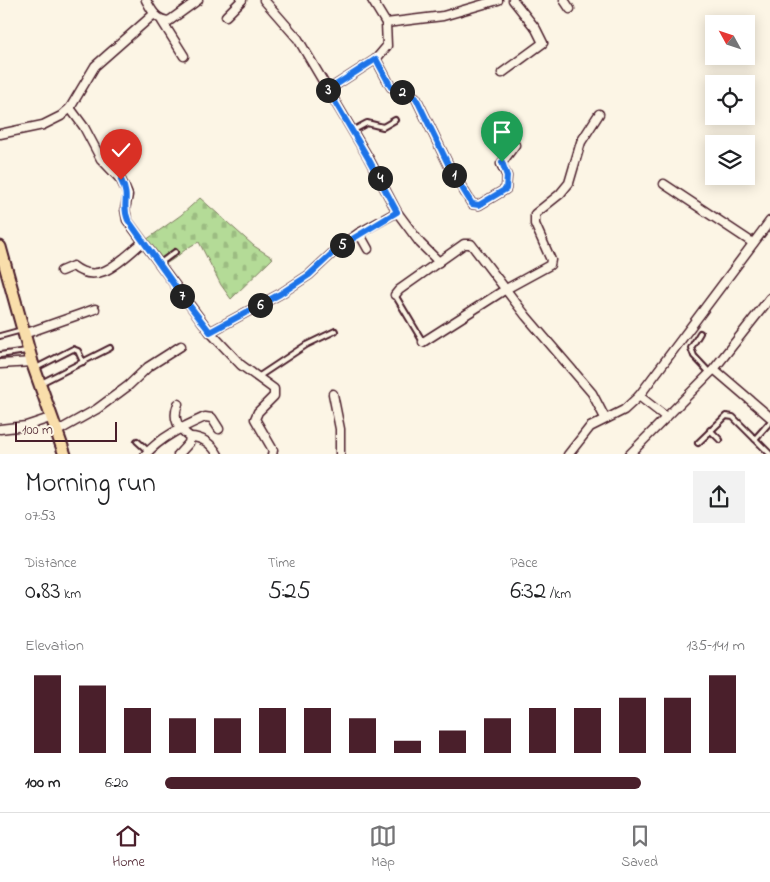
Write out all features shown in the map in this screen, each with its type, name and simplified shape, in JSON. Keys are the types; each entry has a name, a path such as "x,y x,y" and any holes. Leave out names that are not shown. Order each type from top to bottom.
{"main road":[{"path":"0,247 31,361 50,418 65,454"}],"street":[{"path":"146,0 184,56"},
{"path":"162,21 175,19 198,0"},
{"path":"226,16 242,0"},
{"path":"264,0 298,39 397,212 420,243 439,262"},
{"path":"328,90 376,59 387,46 386,23 372,0"},
{"path":"386,23 443,16 498,0"},
{"path":"502,73 544,43 536,29 513,0"},
{"path":"564,0 570,9"},
{"path":"0,134 43,125 57,119 70,108 95,66 154,14"},
{"path":"376,59 391,87 411,94 421,106 450,168 472,204 479,205 506,189 507,176 501,164 514,145"},
{"path":"70,108 84,127 101,159 121,180 128,196 126,215 143,242 210,332 241,365 271,385 275,393 256,416 256,420 273,450 272,454"},
{"path":"423,342 506,289 550,265 551,260 535,224 535,214 560,194 569,183 581,142 599,114"},
{"path":"664,184 753,243"},
{"path":"210,332 287,290 309,275 339,247 359,233 397,212"},
{"path":"568,454 590,427 628,408 639,396 770,221"},
{"path":"359,233 368,249"},
{"path":"61,271 73,266 82,274 92,275 103,272 143,242"},
{"path":"396,295 399,290 464,244 469,244 592,393 605,418"},
{"path":"629,454 712,371 770,298"},
{"path":"23,332 95,310"},
{"path":"56,432 97,409 148,368 181,346"},
{"path":"0,364 31,361"},
{"path":"712,371 770,417"},
{"path":"334,394 340,429 340,454"},
{"path":"639,396 666,417"},
{"path":"178,404 175,411 178,428 190,437 198,437 208,443 218,454"},
{"path":"147,453 178,428 189,426 208,416 219,429"},
{"path":"0,429 26,426 50,418"},
{"path":"178,454 188,443 190,437"}],"lane":[{"path":"352,131 367,123 388,126 395,120"},
{"path":"159,264 175,252"},
{"path":"396,295 396,300 423,342"},
{"path":"258,377 306,345 335,331"},
{"path":"0,336 23,332"},
{"path":"700,333 690,348 694,356 712,371"},
{"path":"39,384 110,348"},
{"path":"0,355 31,361 73,349 78,351 83,362"},
{"path":"698,443 726,416 733,418 770,454"},
{"path":"755,439 770,422"},
{"path":"710,430 720,440"},
{"path":"137,441 147,453"}],"green space":[{"path":"200,198 254,246 273,258 231,299 221,285 199,242 165,264 146,240 181,215"}],"route":[{"path":"121,180 128,196 125,209 128,220 210,332 280,294 309,275 339,247 359,233 397,212 328,90 376,59 391,87 408,92 416,98 450,168 472,204 477,206 506,189 507,176 502,162"}]}
